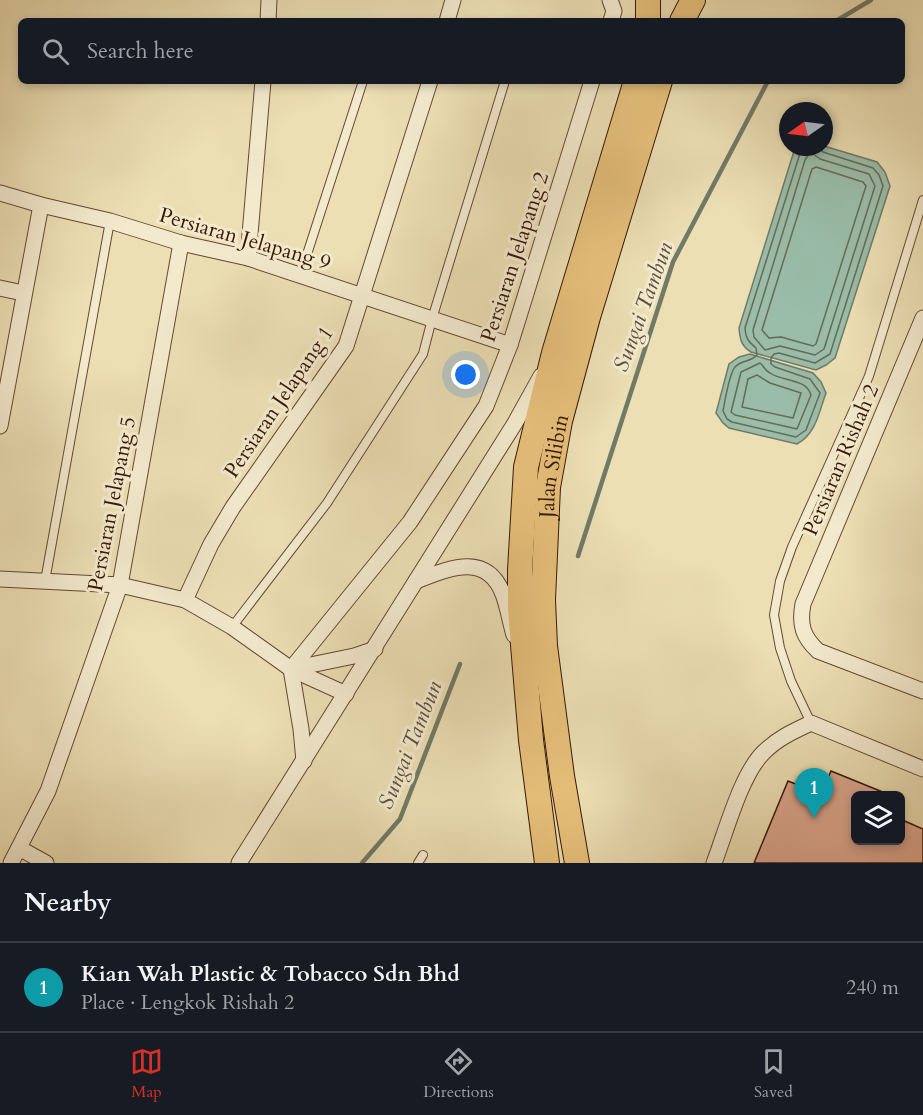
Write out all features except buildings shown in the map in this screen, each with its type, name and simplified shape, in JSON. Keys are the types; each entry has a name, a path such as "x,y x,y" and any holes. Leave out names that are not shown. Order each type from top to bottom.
{"main road":[{"path":"648,0 648,18"},
{"path":"684,18 693,0"},
{"name":"Jalan Silibin","path":"547,863 523,656 520,570 526,467 554,353 635,84"},
{"name":"Jalan Silibin","path":"577,863 562,776 545,646 543,600 548,487 560,421 588,316 659,84"}],"street":[{"path":"268,18 269,0"},
{"path":"448,18 453,0"},
{"path":"610,0 614,11 612,18"},
{"path":"248,258 263,84"},
{"name":"Persiaran Jelapang 1","path":"184,600 211,544 234,507 346,346 429,84"},
{"name":"Persiaran Jelapang 2","path":"291,669 410,522 486,406 510,345 591,84"},
{"name":"Persiaran Jelapang 9","path":"0,193 181,243 248,258 510,345"},
{"path":"0,426 41,206"},
{"name":"Persiaran Jelapang 5","path":"11,863 48,791 120,585 181,243"},
{"path":"0,288 23,293"},
{"name":"Persiaran Rishah 2","path":"923,318 803,604 800,618 802,631 808,641 819,651 923,691"},
{"name":"Jalan Silibin","path":"239,863 515,423 554,353"},
{"path":"416,581 443,570 461,566 478,567 492,576 503,594 515,639 523,656"},
{"path":"0,579 120,585 184,600 232,627 291,669 346,693"},
{"path":"291,669 354,656 375,649"},
{"path":"291,669 304,761"},
{"path":"714,863 746,779 762,753 784,735 811,723 923,769"},
{"path":"19,848 46,863"}],"lane":[{"path":"300,276 362,84"},
{"path":"232,627 327,503 423,354 504,84"},
{"path":"811,723 790,681 780,648 774,615 780,581 792,547 868,376 923,200"},
{"path":"45,581 110,222"},
{"path":"418,863 423,855"}],"water":[{"path":"833,149 877,162 885,172 890,186 835,358 816,370 751,352 742,342 739,328 792,156 833,156"},
{"path":"750,354 813,373 821,382 826,393 819,415 809,434 797,444 729,428 716,413 729,364 739,357"}],"waterway":[{"name":"Sungai Tambun","path":"841,18 871,0"},
{"name":"Sungai Tambun","path":"578,556 673,262 766,84"},
{"name":"Sungai Tambun","path":"362,863 400,819 460,664"}],"place":[{"name":"Kian Wah Plastic & Tobacco Sdn Bhd","path":"814,818"}]}
